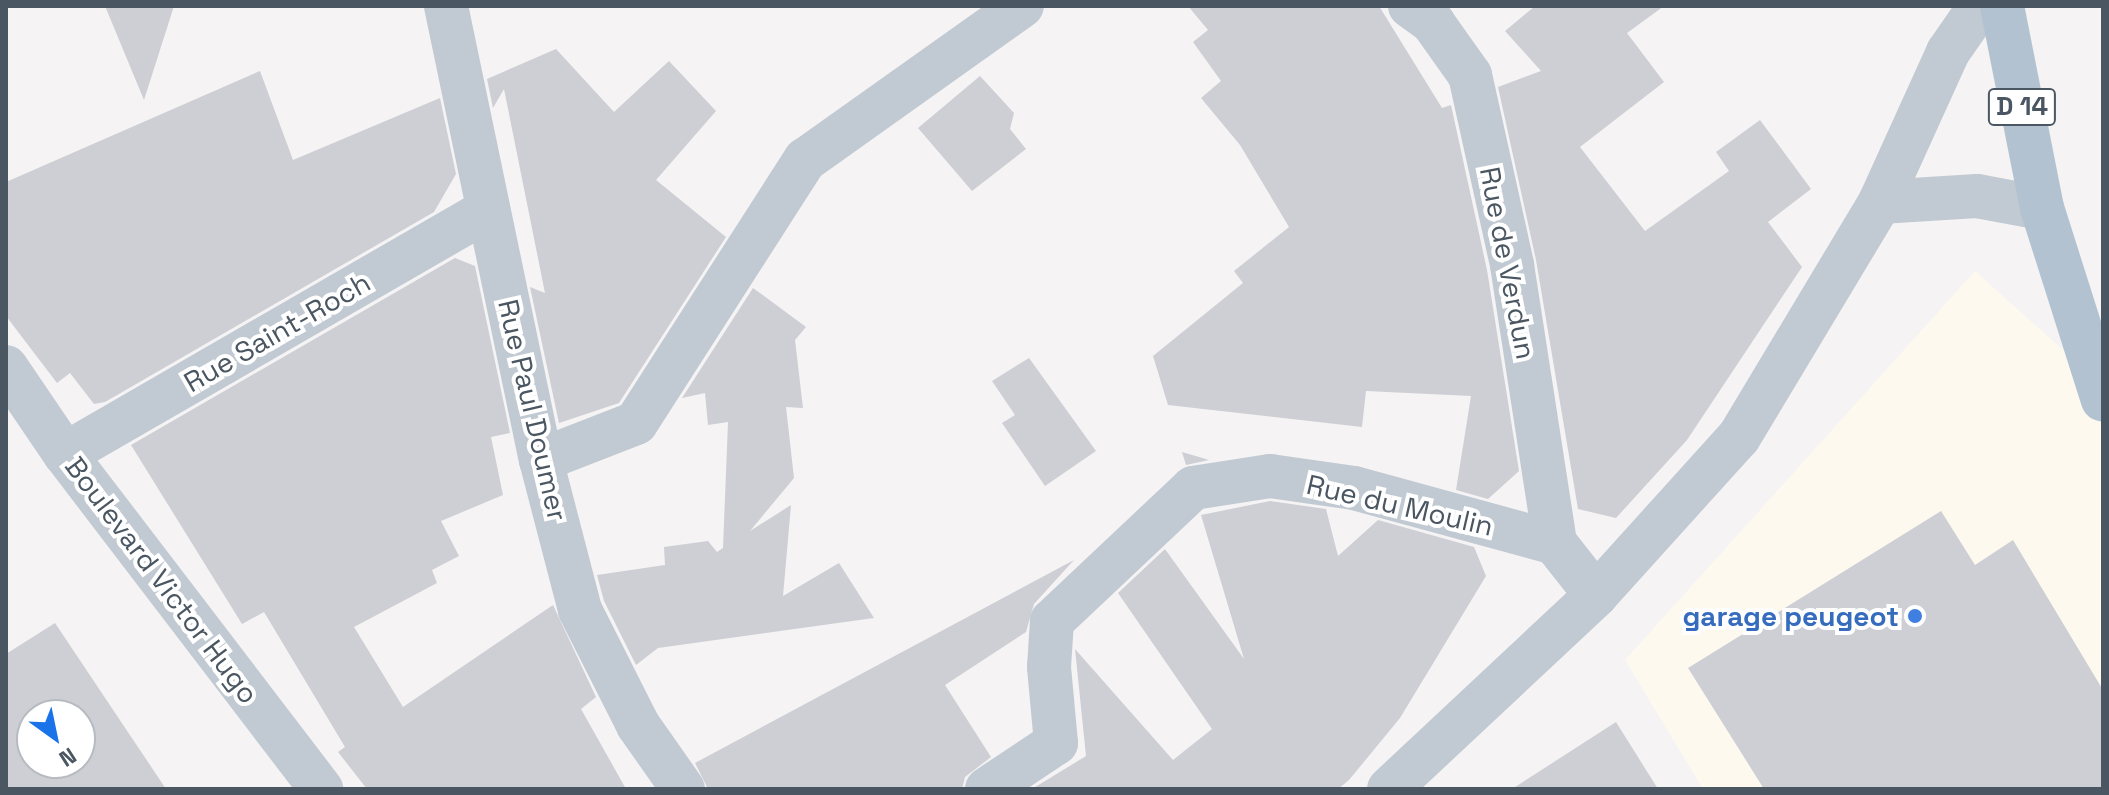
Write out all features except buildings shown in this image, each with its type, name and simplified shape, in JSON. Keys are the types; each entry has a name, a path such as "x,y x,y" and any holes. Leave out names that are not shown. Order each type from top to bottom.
{"main road":[{"name":"D 14","path":"2002,6 2042,208 2103,400"}],"street":[{"name":"Rue Paul Doumer","path":"446,6 541,460 580,610 638,725 683,789"},
{"path":"541,460 636,423 805,160 1022,6"},
{"path":"1389,789 1596,595 1739,437 1880,202 1948,52 1980,6"},
{"name":"Rue de Verdun","path":"1436,12 1470,75 1512,265 1555,543"},
{"path":"1880,202 1977,196 2042,208"},
{"name":"Rue Saint-Roch","path":"65,454 488,210"},
{"name":"Boulevard Victor Hugo","path":"6,367 65,454 321,789"},
{"name":"Rue du Moulin","path":"987,789 1056,743 1049,667 1052,621 1193,488 1270,476 1354,488 1555,543"},
{"path":"1555,543 1596,595"}],"shaded area":[{"path":"1975,271 2103,386 2103,789 1703,789 1625,660"}],"place":[{"name":"garage peugeot","path":"1915,616"}]}
